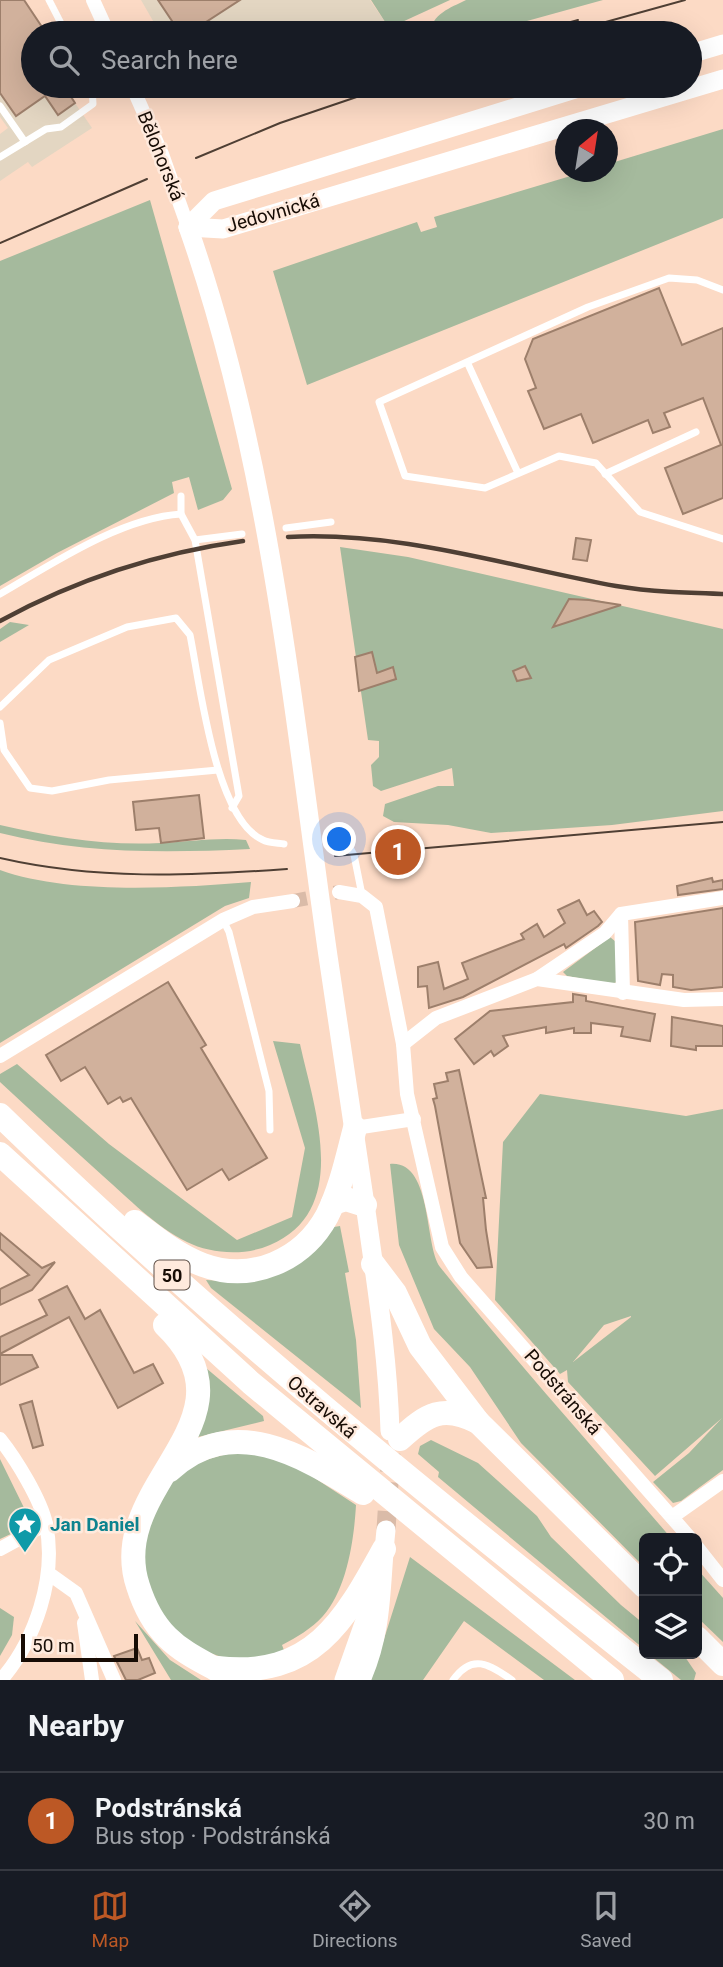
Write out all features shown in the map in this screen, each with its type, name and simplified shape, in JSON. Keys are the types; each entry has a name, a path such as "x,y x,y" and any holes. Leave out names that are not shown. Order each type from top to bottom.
{"highway":[{"name":"50","path":"4,1119 89,1181 158,1240 196,1262 216,1269 252,1271 289,1256 315,1234 333,1203 355,1128"},
{"name":"Ostravská","path":"4,1119 160,1265 340,1423 661,1680"},
{"name":"Ostravská","path":"0,1154 251,1383 338,1467"},
{"path":"333,1203 346,1199 365,1205"},
{"name":"50","path":"94,1242 149,1310 181,1342 197,1373 200,1391 198,1410 189,1432 143,1507 136,1528 133,1554 136,1582 147,1610 165,1635 183,1652 233,1675"},
{"path":"373,1264 395,1293 419,1346 478,1422 639,1581"},
{"path":"395,1435 439,1413 460,1413 478,1422"},
{"name":"50","path":"162,1478 197,1451 230,1442 272,1446 338,1467 435,1537 612,1680"},
{"path":"233,1675 301,1654 328,1635 350,1609 385,1539"},
{"path":"702,1643 723,1664"},
{"path":"233,1675 282,1680"}],"main road":[{"path":"702,50 723,44"},
{"name":"Jedovnická","path":"702,85 723,79"},
{"name":"Jedovnická","path":"188,227 214,201 546,98"},
{"name":"Jedovnická","path":"188,227 223,229 660,98"},
{"path":"188,227 217,316 260,501 310,814 395,1435"},
{"path":"344,1680 372,1601 385,1539"},
{"path":"361,1680 381,1617 385,1539"}],"street":[{"path":"93,0 103,21"},
{"name":"Bělohorská","path":"137,98 162,154 188,227"},
{"path":"339,892 362,896"},
{"name":"Podstránská","path":"362,896 376,907 403,1044 407,1094 442,1247 461,1277 686,1533"},
{"path":"403,1044 436,1018 537,979 605,933 621,914 723,898"},
{"path":"0,1056 223,920 253,907 293,901"},
{"path":"621,914 623,993"},
{"path":"537,979 684,1000 723,999"},
{"path":"355,1128 414,1119"},
{"path":"0,1439 28,1484 46,1524 47,1573 30,1641 1,1680"},
{"path":"672,1517 723,1481"},
{"path":"0,1549 46,1524"},
{"path":"702,1553 723,1580"},
{"path":"47,1573 76,1593 114,1680"},
{"path":"84,1613 84,1638 92,1680"}],"lane":[{"path":"49,0 60,21"},
{"path":"0,157 46,129 61,127 82,114 93,104 93,98"},
{"path":"0,106 25,142"},
{"path":"723,290 697,280 669,278 588,307 379,402 405,476 485,488 559,456 596,463 640,512 723,539"},
{"path":"468,363 518,473"},
{"path":"605,474 696,432"},
{"path":"181,496 181,514 195,540 239,796 232,808"},
{"path":"0,594 86,545 162,515 181,514"},
{"path":"286,527 331,522"},
{"path":"195,540 242,534"},
{"path":"0,707 49,660 127,627 176,618 190,635 218,770 232,808 245,826 263,840 284,844"},
{"path":"0,723 4,750 30,788 52,791 109,779 218,770"},
{"path":"332,839 345,839 354,855 362,896"},
{"path":"223,920 229,932 270,1091 270,1130"},
{"path":"453,1680 465,1666 480,1664 497,1669 512,1680"}],"shaded area":[{"path":"141,0 370,0 384,21 153,21"},
{"path":"0,93 16,116 42,98 46,98 58,115 75,103 92,128 32,167 28,162 0,181 0,134 8,128 0,117"}],"green space":[{"path":"371,0 450,0 404,21 384,21"},
{"path":"466,0 603,0 527,21 434,21 448,9"},
{"path":"723,129 723,218 307,385 273,271 417,222 421,232 437,227 434,217 555,181 618,182 618,161"},
{"path":"150,200 232,489 223,500 198,510 189,477 172,482 174,493 57,553 0,586 0,261"},
{"path":"340,547 408,557 723,629 723,811 612,825 491,833 448,825 394,822 383,816 385,804 438,786 454,786 452,768 381,791 373,786 371,765 379,757 379,741 368,740"},
{"path":"10,622 29,625 0,642 0,629"},
{"path":"0,825 99,842 246,840 250,849 155,851 93,848 0,833"},
{"path":"0,870 58,883 124,888 251,882 249,898 225,906 0,1043"},
{"path":"610,937 616,942 617,982 611,984 567,976 563,972"},
{"path":"273,1041 300,1044 318,1126 321,1155 319,1183 311,1208 295,1229 270,1245 250,1251 207,1249 187,1242 164,1228 132,1203 0,1082 0,1074 17,1064 109,1144 237,1240 292,1217 305,1148"},
{"path":"540,1094 686,1116 723,1109 723,1470 681,1501 673,1503 653,1482 689,1453 722,1418 655,1476 568,1382 567,1370 560,1374 495,1300 503,1142","holes":["631,1317 573,1362 604,1325"]},
{"path":"390,1164 404,1166 414,1175 425,1206 431,1241 440,1267 667,1533 639,1533 639,1562 521,1443 470,1367 434,1329 399,1245"},
{"path":"340,1226 349,1272 345,1273 356,1340 361,1408 211,1288 206,1280 240,1282"},
{"path":"206,1368 263,1416 264,1421 198,1437 208,1386"},
{"path":"431,1440 478,1463 537,1516 551,1537 639,1620 639,1645 438,1477 439,1472 418,1454 420,1446"},
{"path":"247,1450 284,1458 356,1505 348,1564 338,1592 323,1616 309,1629 282,1645 285,1653 237,1660 207,1652 186,1640 169,1625 156,1607 148,1586 144,1564 145,1540 156,1504 176,1477 205,1460"},
{"path":"0,1459 31,1522 30,1528 20,1536 13,1533 0,1539"},
{"path":"410,1557 575,1680 544,1680 464,1621 423,1680 371,1680"},
{"path":"702,1575 723,1598 723,1642 702,1622"},
{"path":"0,1608 14,1617 12,1635 0,1656"},
{"path":"135,1621 170,1660 201,1680 171,1680"},
{"path":"655,1659 686,1659 696,1673 694,1680 681,1680"}],"building":[{"path":"0,0 24,0 38,21 21,21 21,98 42,98 16,116 0,93"},
{"path":"158,0 240,0 208,21 172,21"},
{"path":"46,98 72,98 75,103 58,115"},
{"path":"659,288 682,345 723,328 723,498 683,514 665,468 721,445 703,398 664,413 670,427 653,433 648,420 593,443 581,414 544,429 528,391 536,388 525,359 533,339"},
{"path":"576,538 591,540 587,561 573,559"},
{"path":"569,599 589,600 621,605 553,627"},
{"path":"372,652 377,673 393,667 396,679 359,691 355,657"},
{"path":"525,666 531,678 517,681 513,671"},
{"path":"199,795 204,838 161,843 159,828 136,830 133,802"},
{"path":"712,878 713,882 723,880 723,889 678,895 677,886"},
{"path":"579,900 587,915 594,911 602,922 598,926 566,948 564,944 463,997 429,1008 427,986 418,987 418,967 438,962 444,989 468,979 462,963 524,939 521,934 537,924 544,937 565,923 558,910"},
{"path":"723,908 723,987 691,990 673,987 673,975 662,974 660,985 638,981 635,922"},
{"path":"168,982 206,1045 201,1048 267,1158 229,1180 222,1169 187,1190 131,1098 123,1102 120,1097 108,1104 85,1067 61,1081 46,1055"},
{"path":"573,994 586,996 586,1001 655,1014 650,1041 621,1036 623,1027 591,1023 591,1033 574,1033 574,1028 546,1033 546,1027 503,1036 508,1046 494,1056 491,1051 474,1064 455,1039 490,1011 573,1002"},
{"path":"672,1017 723,1026 723,1046 696,1046 696,1050 671,1046"},
{"path":"459,1070 486,1198 483,1198 492,1267 477,1268 460,1243 433,1099 437,1098 434,1084 448,1081 446,1073"},
{"path":"0,1233 42,1268 55,1262 32,1290 0,1305 0,1289 29,1275 0,1249"},
{"path":"67,1286 85,1319 100,1310 134,1373 153,1364 163,1383 118,1408 69,1317 0,1354 0,1337 47,1315 39,1300"},
{"path":"0,1355 32,1355 38,1367 0,1385"},
{"path":"32,1401 43,1445 33,1448 20,1405"},
{"path":"137,1648 142,1660 149,1658 155,1673 138,1680 126,1680 114,1656"}],"tunnel":[{"path":"293,901 339,892"},
{"path":"386,1530 391,1451"}],"tram line":[{"path":"609,21 685,0"},
{"path":"196,158 280,123 354,98"},
{"path":"0,243 147,179"},
{"path":"335,856 723,822"},
{"path":"0,858 107,873 179,874 287,869"}],"railway":[{"path":"288,537 371,539 453,552 616,586 723,594"},
{"path":"0,621 58,592 118,570 180,553 243,541"}],"place":[{"name":"Podstránská","path":"398,852"},
{"name":"Jan Daniel","path":"25,1554"}]}
